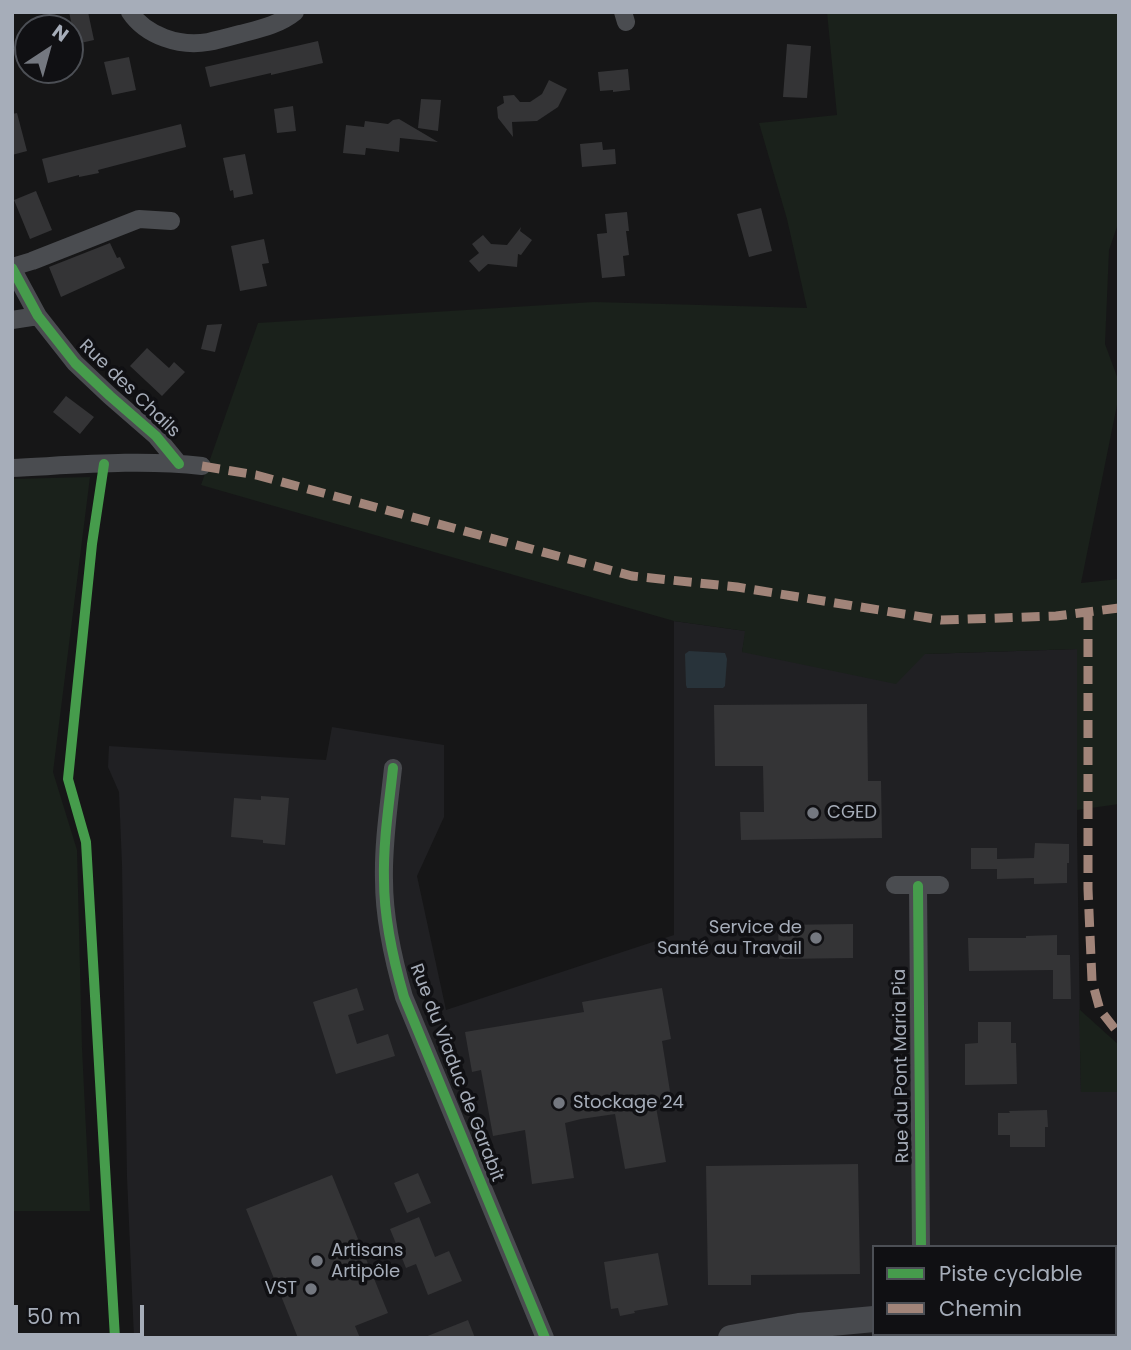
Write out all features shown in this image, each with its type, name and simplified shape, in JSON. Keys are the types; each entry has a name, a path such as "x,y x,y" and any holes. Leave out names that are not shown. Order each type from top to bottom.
{"street":[{"path":"130,12 155,35 180,42 205,43 271,26 295,12"},
{"path":"12,267 139,219 171,221"},
{"name":"Rue des Chails","path":"12,267 38,316 75,363 156,436 179,464"},
{"path":"12,320 38,316"},
{"path":"12,468 104,464 179,464 202,467"},
{"name":"Rue du Viaduc de Garabit","path":"393,768 384,881 392,956 404,997 545,1338"},
{"path":"895,885 940,886"},
{"name":"Rue du Pont Maria Pia","path":"918,886 921,1245"},
{"path":"731,1338 799,1326 872,1319"}],"shaded area":[{"path":"827,12 1119,12 1119,221 1109,250 1105,344 1119,382 1119,395 1081,583 1119,579 1119,804 1077,810 1077,649 925,654 896,684 742,652 745,631 674,621 201,485 258,323 594,302 807,308 787,219 759,123 837,115"},
{"path":"90,477 53,772 77,850 82,1048 90,1211 12,1211 12,479"},
{"path":"674,621 746,631 742,652 925,654 1077,649 1081,1091 1119,1092 1119,1338 134,1338 127,1177 119,792 108,767 109,746 326,760 332,727 444,745 444,817 417,876 446,1010 674,935"},
{"path":"689,651 725,653 727,659 723,688 687,688 685,654"},
{"path":"1079,1009 1119,1045 1119,1092 1081,1092"}],"building":[{"path":"88,12 94,40 84,42 84,14 69,14"},
{"path":"318,41 323,63 210,87 205,67"},
{"path":"787,44 811,46 807,98 783,97"},
{"path":"129,57 136,90 112,95 104,62"},
{"path":"628,69 630,90 600,91 598,72"},
{"path":"549,80 567,89 558,107 537,121 512,122 513,137 498,118 497,107 504,103 503,96 514,95 520,102 530,102 542,94"},
{"path":"421,99 441,100 438,131 418,128"},
{"path":"293,106 296,131 277,133 274,109"},
{"path":"17,113 27,151 12,155 12,114"},
{"path":"399,119 438,142 400,138 399,152 366,148 365,155 343,153 346,125 364,127 365,121 388,124"},
{"path":"181,124 186,147 98,170 99,173 48,183 42,159"},
{"path":"602,142 603,150 615,149 616,164 582,167 580,144"},
{"path":"245,154 253,194 234,198 223,158"},
{"path":"36,191 52,230 30,239 14,200"},
{"path":"761,208 772,251 749,257 737,214"},
{"path":"627,212 629,255 623,256 625,276 602,278 597,234 607,233 605,214"},
{"path":"521,227 520,231 532,240 521,255 518,254 517,267 488,264 479,272 469,261 479,253 472,244 483,235 491,244 507,245"},
{"path":"264,239 269,263 262,264 267,286 240,291 231,246"},
{"path":"110,243 125,268 61,297 49,267"},
{"path":"222,324 215,352 201,349 207,325"},
{"path":"147,348 169,368 174,362 185,372 162,396 130,366"},
{"path":"66,396 94,417 80,434 53,412"},
{"path":"867,704 868,781 881,781 882,838 741,840 740,812 764,812 763,766 715,766 714,705"},
{"path":"261,796 289,798 285,845 231,837 234,798 261,800"},
{"path":"1035,843 1069,844 1067,883 1034,884 1034,878 997,879 997,869 971,869 971,848 997,848 997,859 1034,858"},
{"name":"Service de Santé au Travail","path":"853,924 853,958 779,959 778,925"},
{"path":"1057,935 1057,955 1070,955 1071,999 1053,999 1053,970 969,971 968,938"},
{"path":"357,988 364,1010 348,1015 357,1044 388,1034 395,1056 336,1074 313,1002"},
{"path":"662,988 671,1039 662,1041 672,1104 656,1107 666,1162 625,1169 615,1114 581,1119 565,1123 574,1178 532,1184 525,1130 493,1136 481,1070 472,1072 465,1032 584,1012 582,1002"},
{"path":"978,1022 1011,1022 1011,1043 1016,1043 1017,1084 965,1085 965,1044 978,1043"},
{"path":"1047,1110 1045,1147 1010,1147 1010,1135 998,1135 998,1113"},
{"path":"858,1164 860,1274 751,1275 751,1285 708,1285 706,1166"},
{"path":"418,1173 431,1203 407,1213 394,1183"},
{"name":"Artisans Artipôle","path":"332,1175 388,1313 355,1326 360,1338 298,1338 246,1209"},
{"path":"419,1217 435,1257 449,1251 462,1281 428,1295 416,1264 406,1268 390,1229"},
{"path":"658,1253 668,1305 620,1316 618,1308 611,1309 604,1262"},
{"path":"468,1320 475,1338 425,1338 425,1337"}],"marked path":[{"path":"202,466 256,475 632,576 737,587 941,620 1056,616 1119,608"},
{"path":"1088,612 1088,889 1092,981 1100,1010 1119,1034"}],"cycle path":[{"path":"12,268 38,316 75,363 156,436 179,464"},
{"path":"104,464 92,544 68,779 86,842 115,1338"},
{"path":"393,768 385,838 384,895 400,983 545,1338"},
{"path":"918,886 921,1245"}],"place":[{"name":"CGED","path":"813,813"},
{"name":"Service de Santé au Travail","path":"816,938"},
{"name":"Stockage 24","path":"559,1103"},
{"name":"Artisans Artipôle","path":"317,1261"},
{"name":"VST","path":"311,1289"}]}
